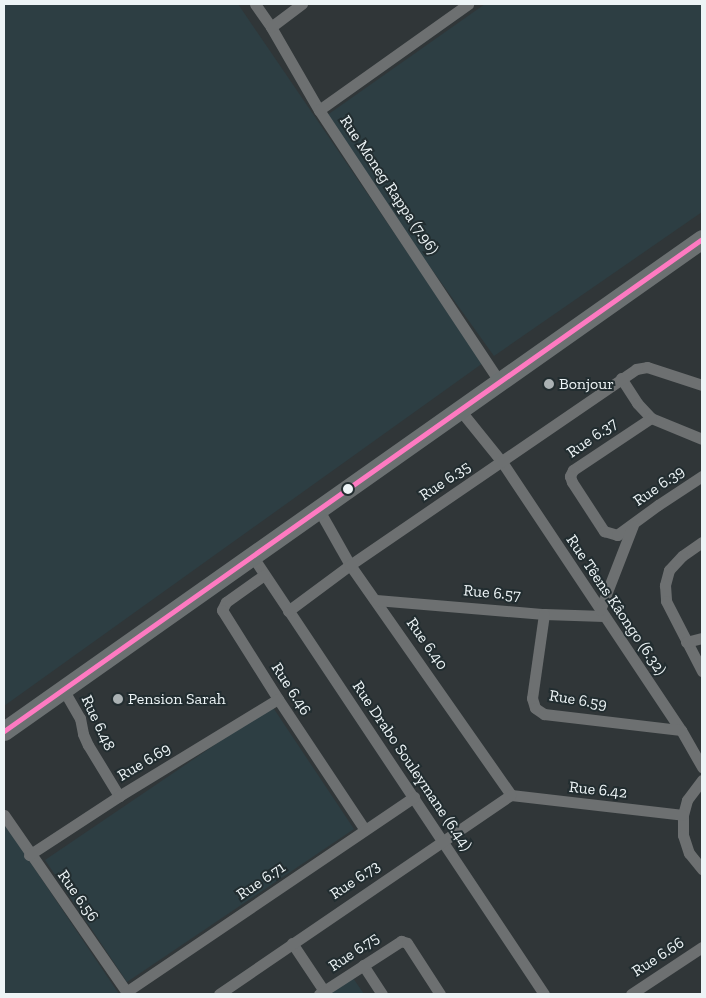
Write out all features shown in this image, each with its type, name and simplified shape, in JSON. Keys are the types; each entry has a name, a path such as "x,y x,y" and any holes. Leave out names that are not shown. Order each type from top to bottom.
{"highway":[{"path":"4,731 702,239"}],"street":[{"name":"Rue Moneg Rappa (7.96)","path":"255,4 271,27 319,110 500,382"},
{"path":"271,27 302,4"},
{"path":"319,110 468,4"},
{"name":"Rue 6.35","path":"288,611 350,565 636,369 647,367 702,385"},
{"path":"621,378 637,403 651,418 702,439"},
{"name":"Rue Têens Kâongo (6.32)","path":"460,410 502,462 681,730 702,767"},
{"name":"Rue 6.37","path":"617,535 604,531 570,476 573,470 651,418"},
{"name":"Rue 6.39","path":"617,535 702,476"},
{"name":"Rue 6.40","path":"319,510 350,565 511,795"},
{"name":"Rue 6.39","path":"602,612 634,523"},
{"path":"702,542 682,556 670,570 665,585 666,601 702,671"},
{"name":"Rue Drabo Souleymane (6.44)","path":"253,557 544,994"},
{"name":"Rue 6.46","path":"264,575 226,602 222,610 278,700 366,830"},
{"name":"Rue 6.57","path":"376,600 544,614 602,612"},
{"name":"Rue 6.59","path":"544,614 532,698 535,708 544,714 681,730"},
{"path":"686,642 702,638"},
{"name":"Rue 6.48","path":"64,689 80,718 83,734 88,746 119,796"},
{"name":"Rue 6.69","path":"29,855 119,796 278,700"},
{"path":"702,780 687,800 683,815 683,835 689,853 702,869"},
{"name":"Rue 6.42","path":"511,795 683,815"},
{"name":"Rue 6.73","path":"219,994 511,795"},
{"name":"Rue 6.71","path":"127,993 414,797"},
{"name":"Rue 6.56","path":"4,815 29,855 127,993"},
{"name":"Rue 6.75","path":"322,993 363,964 401,941 407,943 440,994"},
{"path":"292,943 322,993"},
{"name":"Rue 6.66","path":"631,994 702,947"},
{"path":"363,964 382,994"}],"shaded area":[{"path":"4,4 238,4 483,363 4,706"},
{"path":"485,4 702,4 702,212 494,356 323,118"},
{"path":"272,706 354,829 127,982 45,860"},
{"path":"4,823 119,994 4,994"},
{"path":"353,978 364,994 330,994"}],"transit line":[{"path":"4,731 702,239"}],"place":[{"name":"Bonjour","path":"549,384"},
{"name":"Pension Sarah","path":"118,699"}]}
